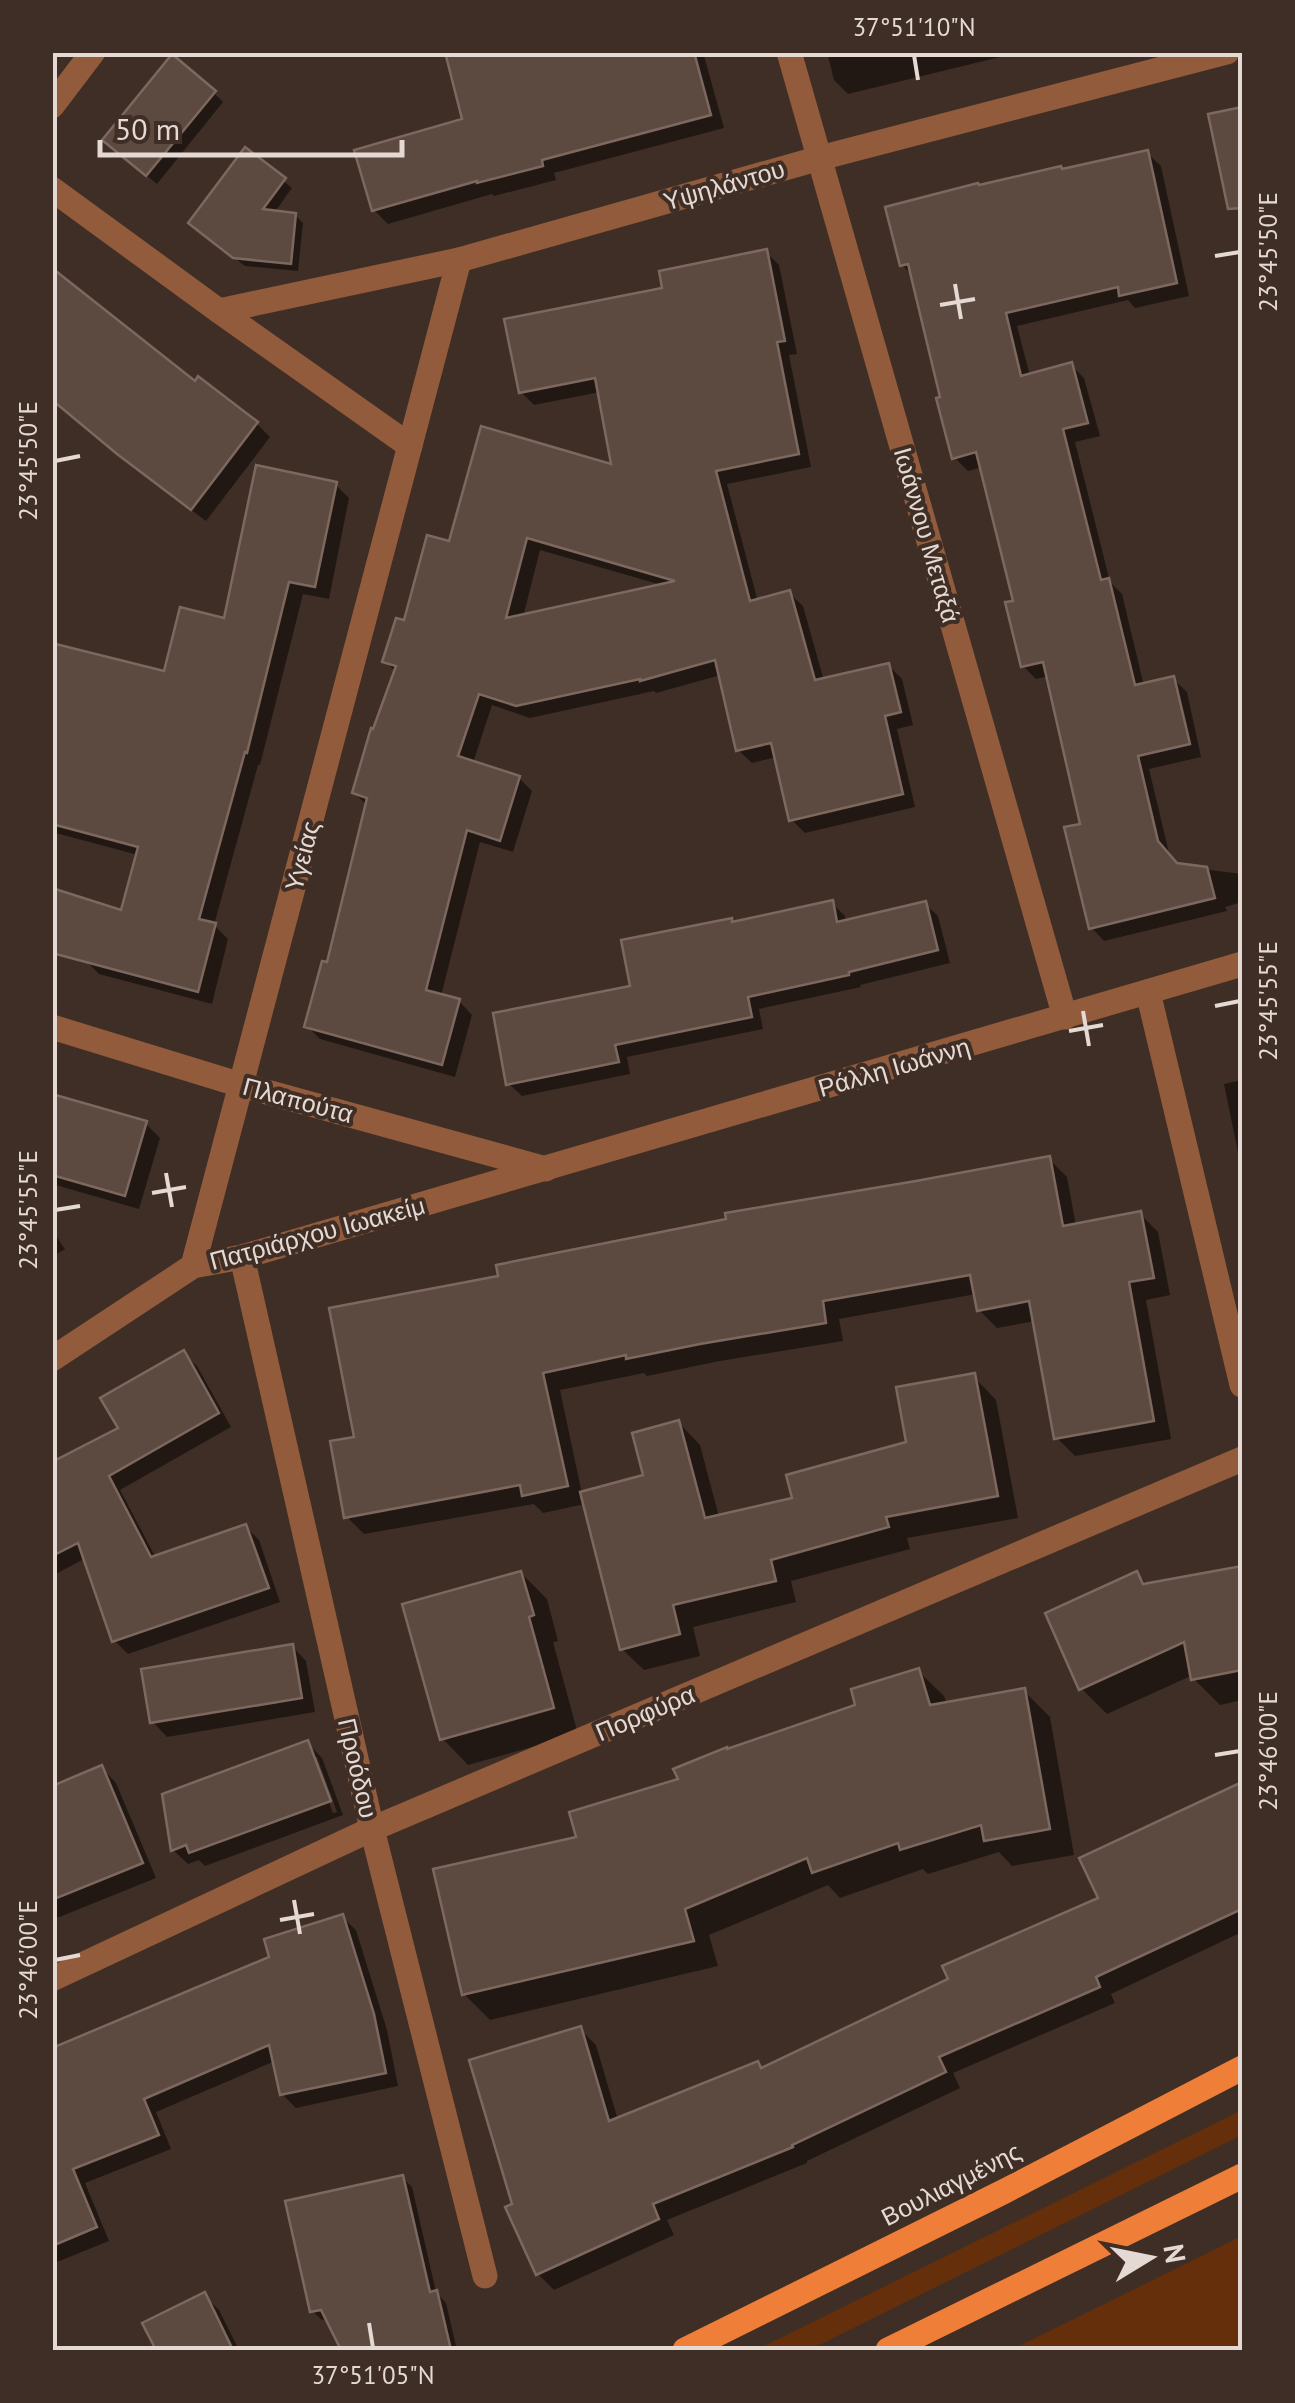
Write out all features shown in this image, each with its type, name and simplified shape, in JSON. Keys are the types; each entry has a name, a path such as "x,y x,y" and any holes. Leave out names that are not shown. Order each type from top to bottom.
{"main road":[{"name":"Βουλιαγμένης","path":"685,2350 1242,2068"},
{"path":"888,2350 1242,2176"}],"street":[{"path":"52,106 94,52"},
{"name":"Ιωάννου Μεταξά","path":"789,52 1065,1017"},
{"name":"Υψηλάντου","path":"219,312 459,260 820,158 1228,52"},
{"path":"52,189 410,446"},
{"name":"Υγείας","path":"193,1266 459,260"},
{"name":"Ράλλη Ιωάννη","path":"546,1168 1242,964"},
{"path":"1148,992 1242,1385"},
{"name":"Πλαπούτα","path":"52,1028 241,1085 546,1168"},
{"name":"Πατριάρχου Ιωακείμ","path":"52,1359 193,1266 242,1257 546,1168"},
{"name":"Προόδου","path":"242,1257 372,1828 485,2276"},
{"name":"Πορφύρα","path":"52,1978 372,1828 1242,1459"}],"shaded area":[{"path":"1242,2110 1242,2135 809,2350 756,2350"},
{"path":"1242,2236 1242,2350 1011,2350"}],"building":[{"path":"445,52 694,52 711,115 542,160 543,166 372,211 354,150 462,119"},
{"path":"172,54 216,91 146,176 102,140"},
{"path":"1242,107 1242,208 1228,209 1208,114"},
{"path":"245,147 286,178 263,209 296,213 291,264 233,258 188,223"},
{"path":"1148,150 1177,283 1119,296 1118,287 1006,313 1021,376 1072,362 1088,423 1063,429 1101,580 1109,578 1135,685 1174,676 1190,744 1138,756 1158,841 1177,863 1207,867 1215,898 1089,929 1064,827 1080,824 1043,662 1021,667 1005,602 1013,601 976,452 952,459 908,264 900,266 885,207 978,183"},
{"path":"767,249 785,341 777,342 799,454 716,471 750,601 790,590 815,680 889,663 901,712 885,716 903,794 789,821 771,743 736,751 715,660 640,681 516,706 479,694 458,756 520,776 500,841 467,830 426,990 460,999 442,1065 304,1027 322,961 327,962 367,798 352,793 371,728 396,666 382,662 396,618 404,620 427,535 449,541 481,426 611,464 595,378 519,393 504,319 662,288 659,271","holes":["527,538 675,581 506,618"]},
{"path":"52,268 195,381 198,376 258,422 191,510 52,400"},
{"path":"256,465 337,482 315,587 289,582 247,753 199,919 216,923 198,992 52,953 52,888 121,910 138,847 52,824 52,643 164,671 180,607 224,618"},
{"path":"833,900 837,922 926,901 938,950 748,997 752,1017 615,1045 619,1062 506,1085 493,1013 630,986 621,940"},
{"path":"52,1094 147,1121 125,1196 52,1175"},
{"path":"1050,1156 1063,1226 1141,1211 1154,1278 1129,1282 1154,1421 1054,1439 1029,1301 977,1311 970,1275 823,1301 826,1323 626,1359 626,1355 543,1373 568,1486 522,1496 520,1485 344,1518 330,1441 354,1437 329,1308 498,1276 496,1265 726,1219 725,1213"},
{"path":"184,1350 219,1413 109,1476 151,1557 246,1524 269,1588 112,1642 78,1543 52,1556 52,1462 118,1428 100,1398"},
{"path":"975,1373 998,1496 886,1517 889,1527 771,1560 776,1581 673,1605 680,1634 620,1650 580,1492 643,1475 632,1433 679,1420 705,1518 792,1498 786,1475 906,1442 896,1387"},
{"path":"1242,1566 1242,1670 1191,1680 1184,1642 1079,1690 1045,1613 1137,1571 1143,1584"},
{"path":"521,1571 554,1708 440,1740 402,1604"},
{"path":"293,1644 302,1698 150,1723 141,1669"},
{"path":"919,1668 930,1705 1025,1688 1050,1829 984,1841 981,1825 900,1850 898,1843 812,1873 807,1858 685,1909 694,1941 462,1995 433,1869 576,1837 569,1812 678,1779 673,1769 855,1705 851,1689"},
{"path":"308,1740 331,1801 189,1853 186,1845 171,1851 162,1794"},
{"path":"102,1765 143,1863 52,1900 52,1786"},
{"path":"1242,1782 1242,1909 1096,1977 1100,1987 939,2057 946,2072 793,2147 653,2204 659,2219 536,2275 505,2207 512,2204 469,2060 581,2026 609,2121 758,2061 761,2068 948,1979 942,1966 1098,1898 1079,1858"},
{"path":"343,1914 374,2014 386,2073 280,2095 269,2045 144,2099 159,2135 73,2169 97,2227 52,2246 52,2048 269,1957 264,1939"},
{"path":"403,2175 430,2292 437,2290 451,2350 341,2350 321,2310 310,2312 285,2201"},
{"path":"205,2292 233,2350 156,2350 142,2323"}]}
